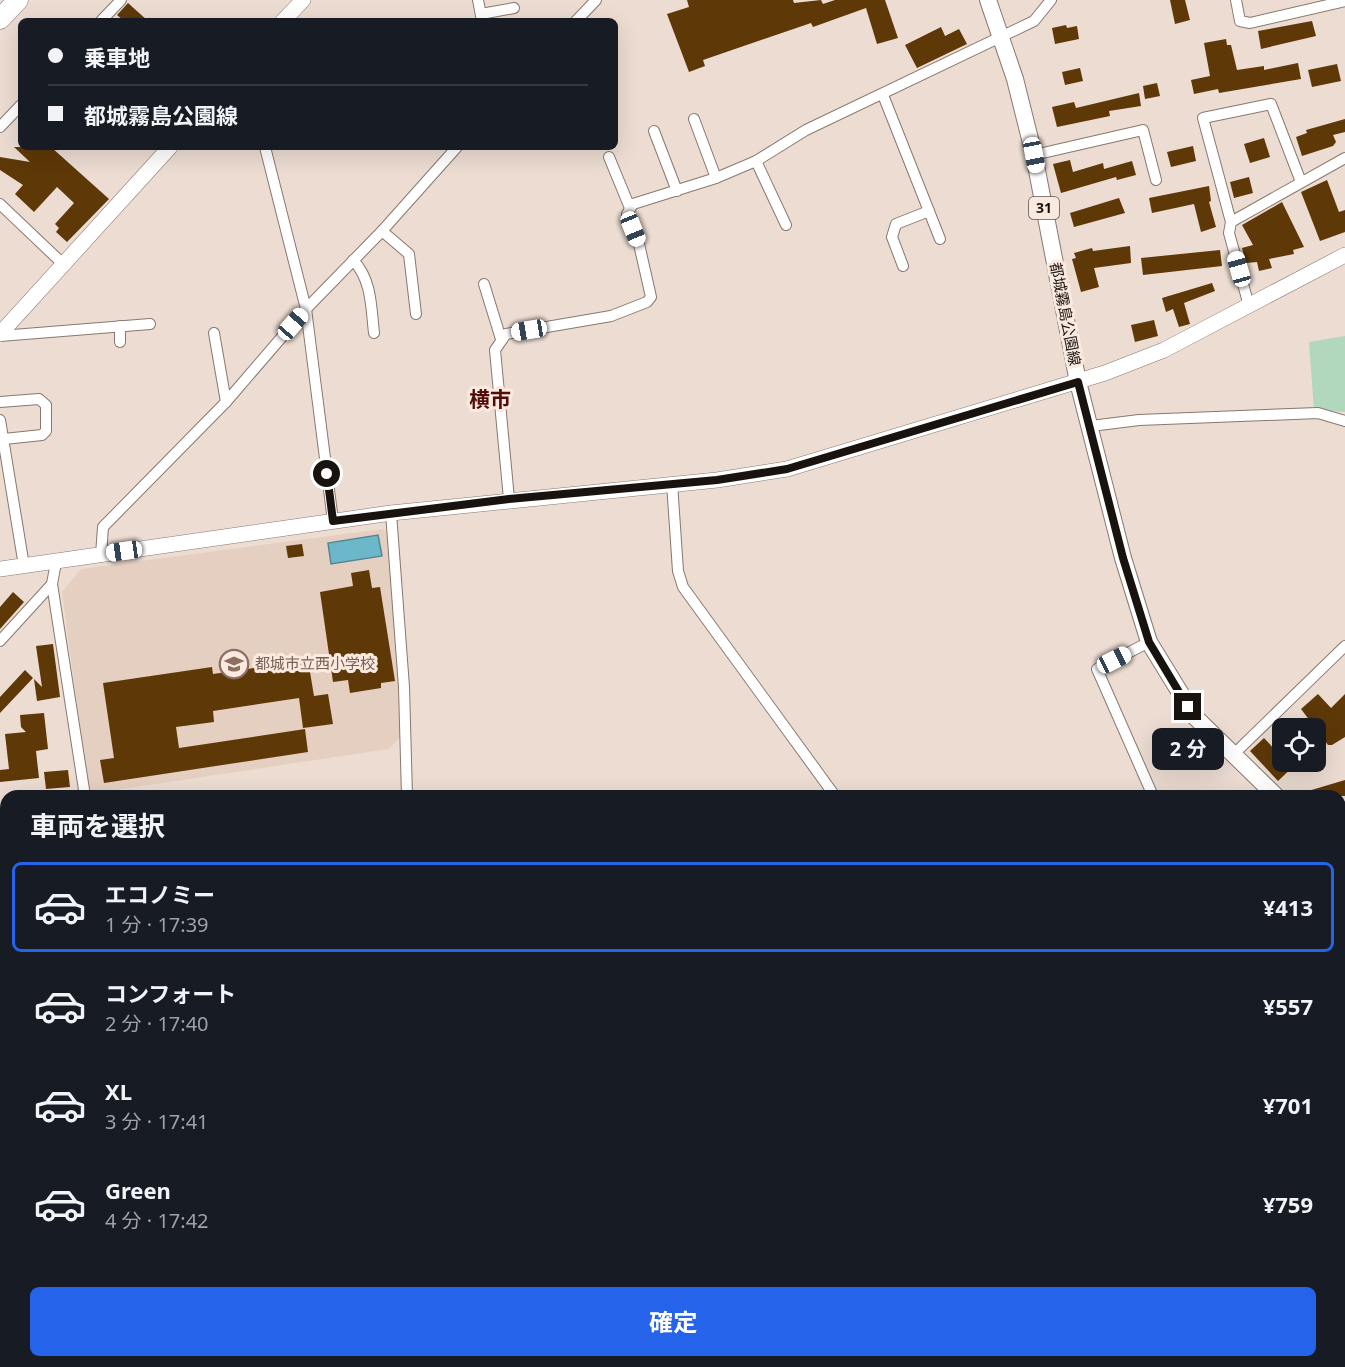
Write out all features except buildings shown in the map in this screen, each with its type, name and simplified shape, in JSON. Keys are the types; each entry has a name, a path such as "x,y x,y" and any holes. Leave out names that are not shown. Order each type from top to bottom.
{"highway":[{"path":"0,19 18,0"}],"main road":[{"name":"都城霧島公園線","path":"988,0 1016,79 1034,155 1078,382 1123,558 1149,642 1195,717 1270,790"}],"street":[{"path":"104,18 121,0"},
{"path":"286,18 303,0"},
{"path":"478,0 481,18 514,8"},
{"path":"579,18 596,0"},
{"path":"509,499 495,350 506,334 611,316 647,302 651,297 646,270 627,214 633,204 716,178 756,161 806,130 1034,21 1051,0"},
{"path":"1236,0 1240,21 1250,23 1345,1"},
{"path":"883,95 940,239"},
{"path":"1249,306 1229,233 1231,222 1203,118 1271,104 1300,182"},
{"path":"0,127 18,108"},
{"path":"694,119 716,178"},
{"path":"1034,155 1143,130 1156,180"},
{"path":"654,131 676,191"},
{"path":"0,335 167,150"},
{"path":"266,150 306,309 333,521"},
{"path":"101,555 103,527 226,402 306,309 382,231 454,150"},
{"path":"609,157 630,208"},
{"path":"1231,222 1345,158"},
{"path":"756,161 786,225"},
{"path":"0,204 63,264"},
{"path":"903,266 892,237 896,224 928,211"},
{"path":"382,231 409,254 416,314"},
{"path":"0,569 391,513 787,469 1078,382 1164,350 1345,255"},
{"path":"353,260 363,271 368,282 374,333"},
{"path":"484,284 501,339"},
{"path":"0,335 150,324"},
{"path":"120,326 120,342"},
{"path":"214,333 226,402"},
{"path":"0,402 39,399 46,405 46,431 42,435 4,439"},
{"path":"1091,426 1139,420 1318,413 1345,421"},
{"path":"0,420 24,566"},
{"path":"672,483 678,571 682,587 832,790"},
{"path":"391,513 401,643 407,790"},
{"path":"56,562 52,584 84,790"},
{"path":"0,641 52,584"},
{"path":"1149,642 1097,669 1150,790"},
{"path":"1234,754 1345,646"}],"shaded area":[{"name":"都城市立西小学校","path":"383,529 389,535 401,736 389,749 115,790 92,790 88,787 62,592 81,569"}],"green space":[{"path":"1345,336 1345,412 1314,410 1309,342"}],"water":[{"path":"378,535 382,556 331,564 328,543"}],"place":[{"name":"都城市立西小学校","path":"234,664"}],"district":[{"name":"横市","path":"490,400"}],"route":[{"path":"327,474 333,521 509,499 717,480 787,469 1078,382 1100,459 1123,558 1149,642 1188,707"}]}
